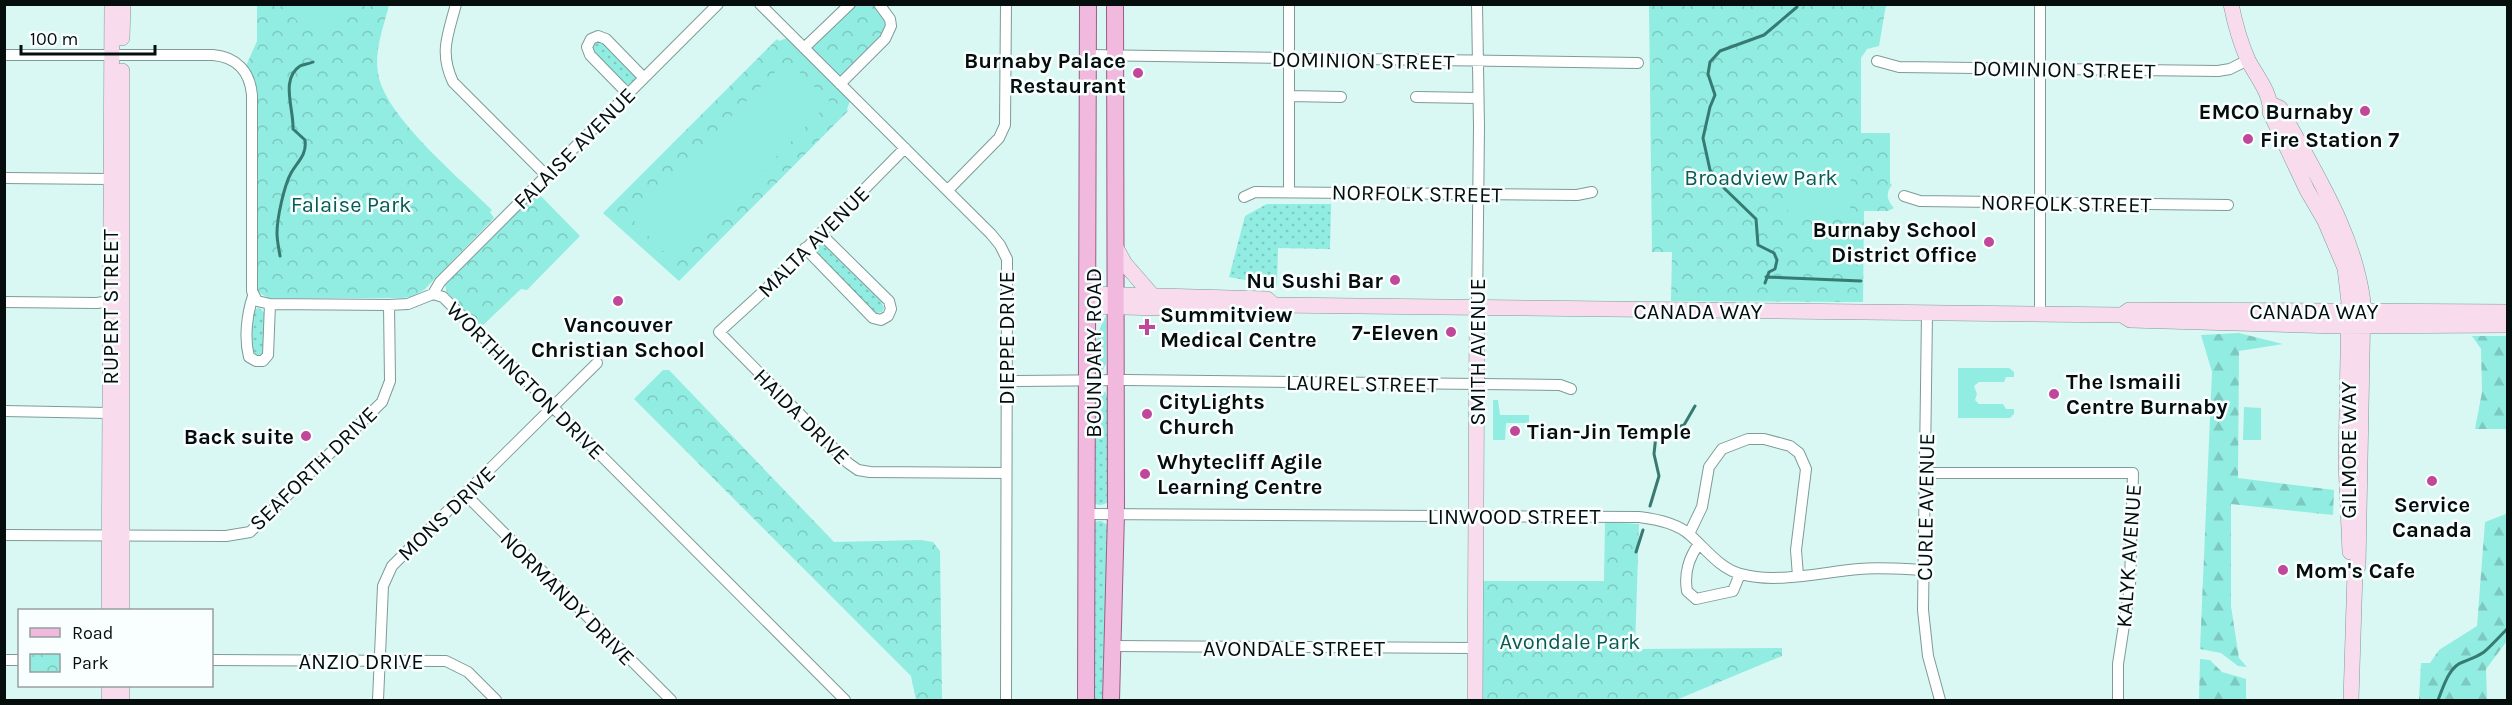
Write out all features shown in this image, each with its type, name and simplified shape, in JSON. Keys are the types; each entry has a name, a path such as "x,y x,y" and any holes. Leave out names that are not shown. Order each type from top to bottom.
{"main road":[{"name":"RUPERT STREET","path":"109,609 115,536 117,55 112,4"},
{"name":"RUPERT STREET","path":"122,609 115,536 109,412 115,299 111,179 117,55 123,4"},
{"name":"BOUNDARY ROAD","path":"1086,700 1088,4"},
{"name":"BOUNDARY ROAD","path":"1111,700 1116,514 1115,4"},
{"name":"GILMORE WAY","path":"2231,4 2235,25 2248,60 2271,104 2280,108 2350,244 2360,274 2347,518 2351,566 2355,572 2352,700"},
{"path":"1116,248 1125,264 1152,295"},
{"name":"CANADA WAY","path":"1115,301 1152,295 1267,299 1274,305"},
{"name":"CANADA WAY","path":"1088,300 1266,311 1274,305 2122,315 2129,310 2508,325"},
{"name":"SMITH AVENUE","path":"1475,700 1477,309"},
{"name":"CANADA WAY","path":"2356,319 2508,312"}],"street":[{"path":"456,4 444,50 445,65 453,82 547,176"},
{"name":"FALAISE AVENUE","path":"433,294 440,282 718,4"},
{"name":"DIEPPE DRIVE","path":"760,4 996,239 1006,260 1006,700"},
{"path":"804,48 850,4"},
{"path":"840,84 889,33 890,19 879,4"},
{"path":"948,190 999,138 1005,125 1006,4"},
{"path":"1289,4 1289,191"},
{"name":"SMITH AVENUE","path":"1477,4 1477,309"},
{"path":"2040,4 2040,314"},
{"path":"628,94 590,55 587,47 591,39 598,36 606,39 644,78"},
{"path":"4,55 220,55 238,63 247,76 252,95 253,296 248,310 248,346 249,357 256,362 263,361 268,355 270,304"},
{"name":"DOMINION STREET","path":"1088,55 1638,63"},
{"name":"DOMINION STREET","path":"1877,62 1899,67 2222,71 2248,60"},
{"path":"1290,96 1341,97"},
{"path":"1416,97 1478,98"},
{"name":"MALTA AVENUE","path":"719,332 905,148"},
{"path":"4,178 111,179"},
{"name":"NORFOLK STREET","path":"1244,197 1255,192 1289,191 1577,195 1592,192"},
{"name":"NORFOLK STREET","path":"1904,196 1920,201 2228,204"},
{"path":"805,249 873,318 881,320 888,316 891,309 889,301 820,233"},
{"name":"WORTHINGTON DRIVE","path":"253,296 260,302 270,304 389,305 408,304 433,294 443,297 845,700"},
{"path":"4,302 97,303 115,299"},
{"name":"SEAFORTH DRIVE","path":"4,535 236,536 250,532 382,402 390,381 389,305"},
{"name":"CURLE AVENUE","path":"1927,313 1924,630 1940,700"},
{"name":"HAIDA DRIVE","path":"719,332 848,463 858,470 870,472 1006,472"},
{"name":"MONS DRIVE","path":"378,700 383,586 392,566 597,363"},
{"name":"LAUREL STREET","path":"1007,381 1560,385 1571,389"},
{"path":"4,411 109,412"},
{"path":"1689,534 1702,507 1709,467 1722,449 1748,439 1764,439 1790,446 1804,460 1806,469 1796,550 1798,576"},
{"name":"KALYK AVENUE","path":"1926,472 2133,473 2130,586 2118,664 2118,700"},
{"name":"NORMANDY DRIVE","path":"466,495 671,700"},
{"name":"LINWOOD STREET","path":"1086,514 1639,517 1654,519 1689,534 1733,572 1740,574 1770,577 1861,569 1923,570"},
{"path":"1699,544 1690,555 1686,576 1687,591 1696,598 1733,591 1740,574"},
{"name":"AVONDALE STREET","path":"1113,646 1475,648"},
{"name":"ANZIO DRIVE","path":"213,660 446,661 468,672 496,700"}],"green space":[{"name":"Falaise Park","path":"257,5 389,5 377,56 378,73 383,90 409,127 492,210 490,212 494,218 424,290 411,297 402,298 268,298 258,292 246,66 257,41"},
{"path":"280,5 345,5 340,23 326,34 302,25"},
{"path":"853,5 874,5 888,24 884,35 835,85 850,101 848,111 679,281 603,213 777,39 779,41 787,38 803,53"},
{"name":"Broadview Park","path":"1649,5 1886,5 1879,46 1867,49 1861,58 1861,133 1890,133 1890,183 1892,185 1888,191 1888,197 1894,208 1888,211 1864,211 1863,302 1671,301 1672,252 1652,252"},
{"path":"602,40 636,76 632,85 621,81 608,69 593,49 591,44"},
{"path":"787,60 830,102 753,180 710,138"},
{"path":"706,141 749,183 672,260 630,217"},
{"path":"1789,163 1851,165 1850,214 1788,212"},
{"path":"537,192 580,236 527,290 521,289 481,327 447,292 445,285"},
{"path":"1267,204 1331,204 1330,249 1278,248 1277,286 1229,277 1245,216"},
{"path":"823,243 879,296 884,308 882,312 877,313 872,310 815,251 816,246"},
{"path":"259,308 265,313 266,348 260,357 254,355 252,350 251,316 255,309"},
{"path":"1106,316 1106,364 1101,373 1096,371 1094,365 1094,350"},
{"path":"2239,333 2283,344 2239,351 2238,478 2334,490 2333,515 2231,504 2231,606 2239,658 2247,667 2238,666 2221,653 2200,649 2212,372 2201,335"},
{"path":"2472,336 2507,336 2507,429 2475,429 2482,392 2481,349"},
{"path":"1958,368 2009,368 2014,372 2014,377 2006,377 2004,382 1979,382 1974,386 1977,394 1975,400 1979,404 2003,404 2006,409 2014,409 2014,414 2010,418 1958,418"},
{"path":"663,370 669,370 834,542 921,540 933,542 940,551 942,700 916,700 911,676 634,399"},
{"path":"1100,389 1106,393 1107,398 1109,498 1107,503 1101,505 1094,504 1094,391"},
{"path":"1493,400 1498,400 1500,415 1529,415 1529,423 1506,423 1505,440 1493,440"},
{"path":"2244,407 2261,408 2261,440 2243,440"},
{"path":"2506,514 2507,641 2486,669 2487,700 2419,700 2421,663 2430,663 2439,650 2477,626 2485,522"},
{"path":"1101,521 1108,525 1105,700 1091,700 1094,522"},
{"name":"Avondale Park","path":"1605,522 1639,524 1635,649 1782,648 1782,656 1676,700 1482,700 1483,581 1604,581"},
{"path":"2200,659 2210,660 2222,672 2246,679 2246,700 2199,700"}],"waterway":[{"path":"1765,283 1769,272 1775,269 1777,260 1774,253 1758,245 1756,219 1725,189 1710,170 1703,138 1715,95 1708,74 1710,62 1720,51 1764,35 1797,7"},
{"path":"280,256 277,233 281,202 288,179 303,154 305,145 305,140 293,129 289,86 294,72 300,66 313,62"},
{"path":"1766,277 1861,281"},
{"path":"1650,506 1659,476 1654,454 1656,435 1684,425 1695,406"},
{"path":"1636,552 1643,530"},
{"path":"2438,700 2454,668 2484,652 2508,628"}],"place":[{"name":"Burnaby Palace Restaurant","path":"1138,73"},
{"name":"EMCO Burnaby","path":"2365,111"},
{"name":"Fire Station 7","path":"2248,139"},
{"name":"Burnaby School District Office","path":"1989,242"},
{"name":"Nu Sushi Bar","path":"1395,280"},
{"name":"Vancouver Christian School","path":"618,301"},
{"name":"Summitview Medical Centre","path":"1147,327"},
{"name":"7-Eleven","path":"1451,332"},
{"name":"The Ismaili Centre Burnaby","path":"2054,394"},
{"name":"CityLights Church","path":"1147,414"},
{"name":"Tian-Jin Temple","path":"1515,431"},
{"name":"Back suite","path":"306,436"},
{"name":"Whytecliff Agile Learning Centre","path":"1145,474"},
{"name":"Service Canada","path":"2432,481"},
{"name":"Mom's Cafe","path":"2283,570"}]}
